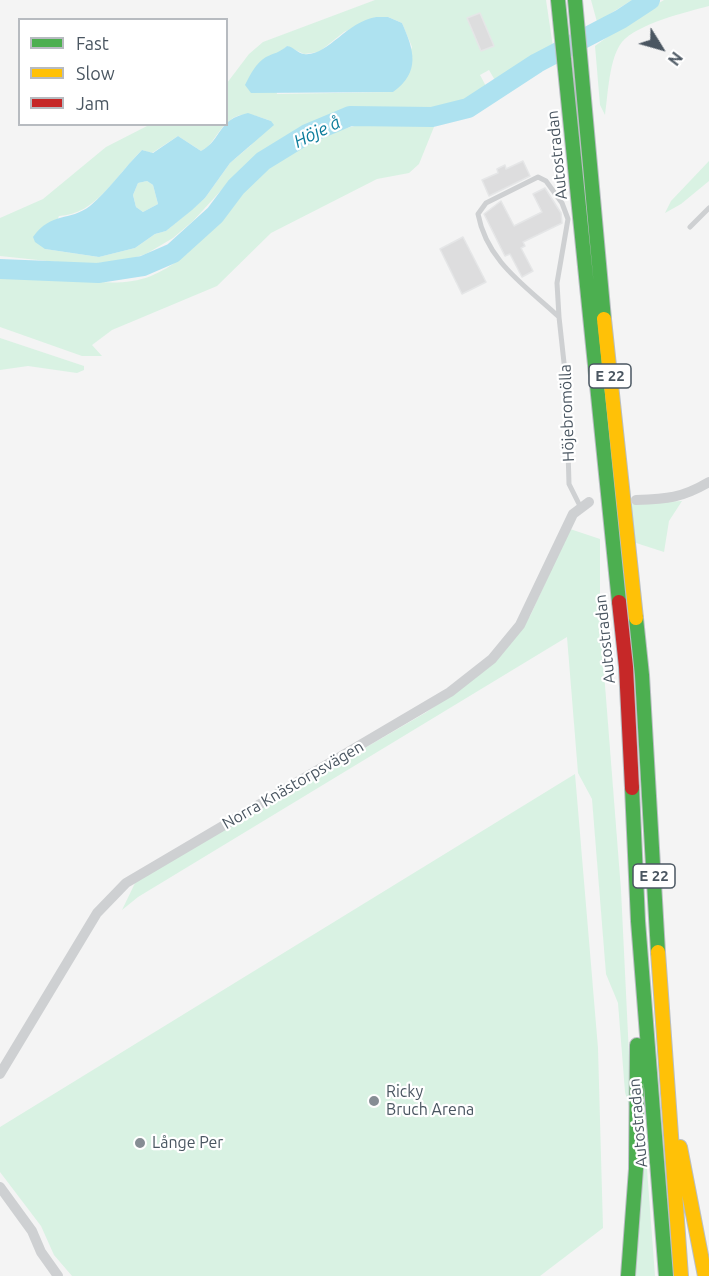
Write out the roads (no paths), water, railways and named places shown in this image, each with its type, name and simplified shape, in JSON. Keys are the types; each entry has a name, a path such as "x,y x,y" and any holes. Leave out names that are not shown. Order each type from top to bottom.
{"highway":[{"name":"Autostradan","path":"558,0 626,667 638,921 666,1276"},
{"name":"Autostradan","path":"575,7 616,446 642,675 666,1078 681,1276"},
{"path":"628,1276 636,1169 638,921"},
{"path":"666,1078 705,1276"}],"street":[{"path":"636,500 670,499 687,495 709,482"},
{"name":"Norra Knästorpsvägen","path":"0,1074 97,913 111,896 126,883 450,693 481,669 520,625 573,514 584,504"},
{"path":"0,1187 32,1231 41,1252 58,1276"}],"lane":[{"name":"Höjebromölla","path":"559,317 502,267 488,243 478,214 486,203 538,177 546,181 562,203 568,219 557,283 564,349 569,484 584,504"},
{"path":"690,227 709,208"}],"water":[{"path":"376,17 388,17 402,23 410,42 412,60 408,77 393,92 251,93 245,85 259,63 287,46 304,54 312,53 329,45 355,25"},
{"path":"248,113 271,121 274,125 230,163 205,198 166,231 155,234 135,248 99,257 45,249 35,242 33,237 47,223 75,214 90,206 142,150 153,153 178,136 201,151 213,141 224,126 228,126 230,120","holes":["147,181 153,185 158,204 143,212 136,207 133,195 138,183"]}],"waterway":[{"name":"Höje å","path":"0,269 98,273 143,266 173,253 215,215 236,187 263,161 307,134 350,116 432,117 468,108 537,63 621,19 650,0"}],"place":[{"name":"Ricky Bruch Arena","path":"374,1101"},
{"name":"Långe Per","path":"140,1143"}]}
